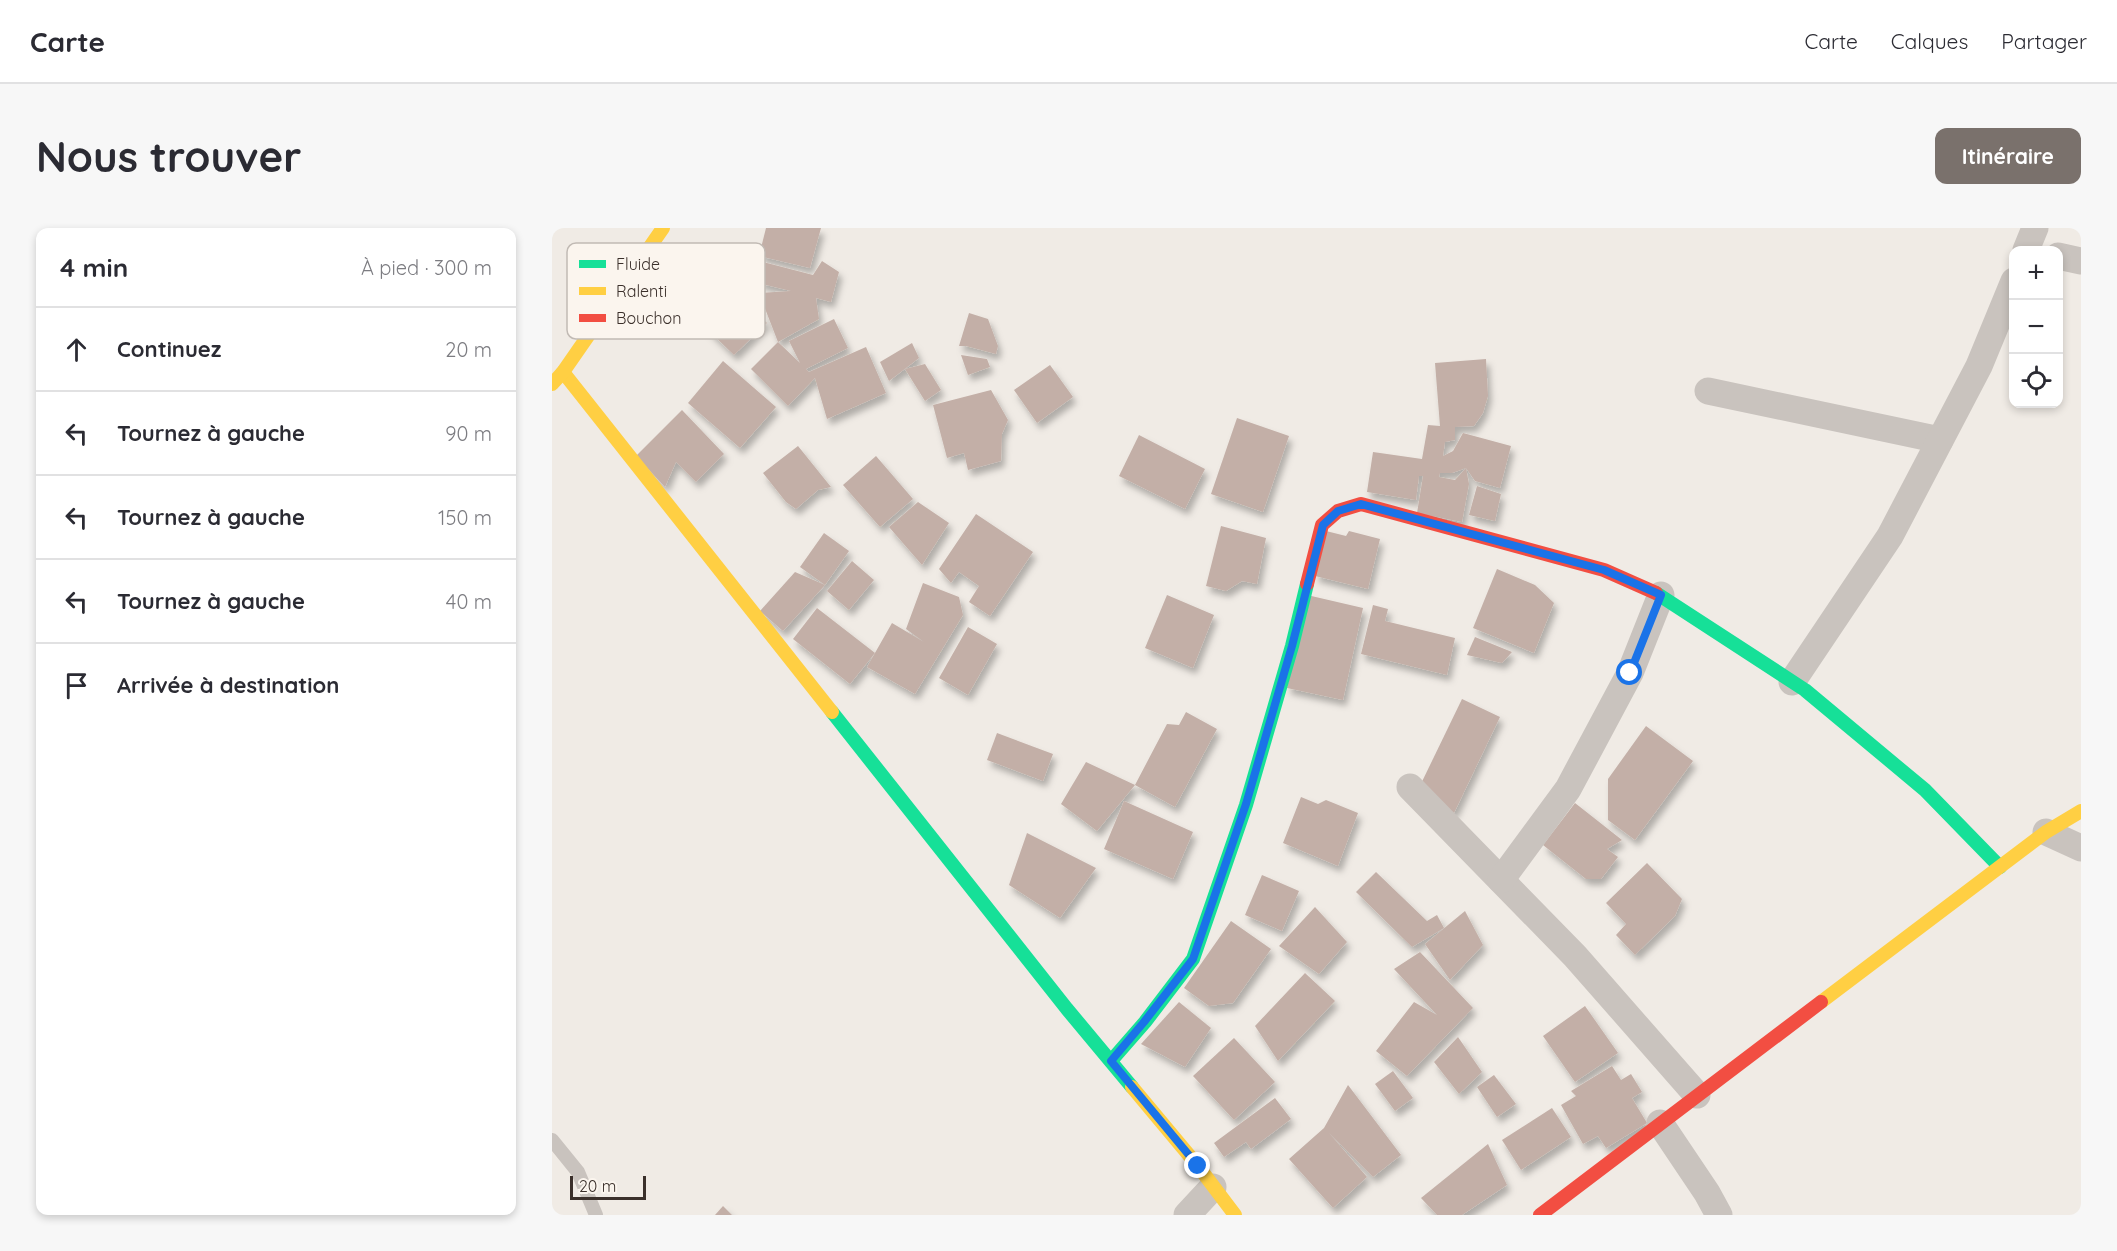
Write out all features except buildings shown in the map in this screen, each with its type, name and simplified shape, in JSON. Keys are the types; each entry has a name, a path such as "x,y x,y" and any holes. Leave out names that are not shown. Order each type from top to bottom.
{"street":[{"path":"652,243 663,228"},
{"path":"2063,257 2081,261"},
{"path":"1792,682 1890,536 1979,366 2009,291"},
{"path":"581,339 556,372 1235,1215"},
{"path":"1708,391 1940,440"},
{"path":"1111,1061 1193,959 1246,804 1292,646 1323,525 1338,511 1361,504 1604,570 1661,595 1805,690 1925,790 2000,867"},
{"path":"1501,880 1568,789 1630,673 1661,595"},
{"path":"1410,787 1575,956 1697,1095"},
{"path":"1540,1215 2046,832 2081,811"},
{"path":"2046,832 2081,849"},
{"path":"1660,1123 1719,1215"},
{"path":"1187,1215 1213,1186"}],"lane":[{"path":"552,1140 578,1172 596,1215"}],"traffic: fast":[{"path":"1111,1061 1145,1022 1193,959 1246,805 1292,646 1307,584"},
{"path":"1656,593 1805,690 1925,790 2000,867"},
{"path":"832,712 1067,1009 1132,1087"}],"traffic: slow":[{"path":"653,243 663,228"},
{"path":"552,384 586,339"},
{"path":"563,372 832,712"},
{"path":"1821,1002 2046,832 2081,811"},
{"path":"1132,1087 1198,1166 1235,1215"}],"traffic: jam":[{"path":"1307,584 1322,525 1338,511 1361,504 1604,570 1656,593"},
{"path":"1540,1215 1821,1002"}],"route":[{"path":"1198,1166 1111,1061 1193,959 1246,804 1292,646 1323,525 1338,511 1361,504 1604,570 1661,595 1630,673"}]}
